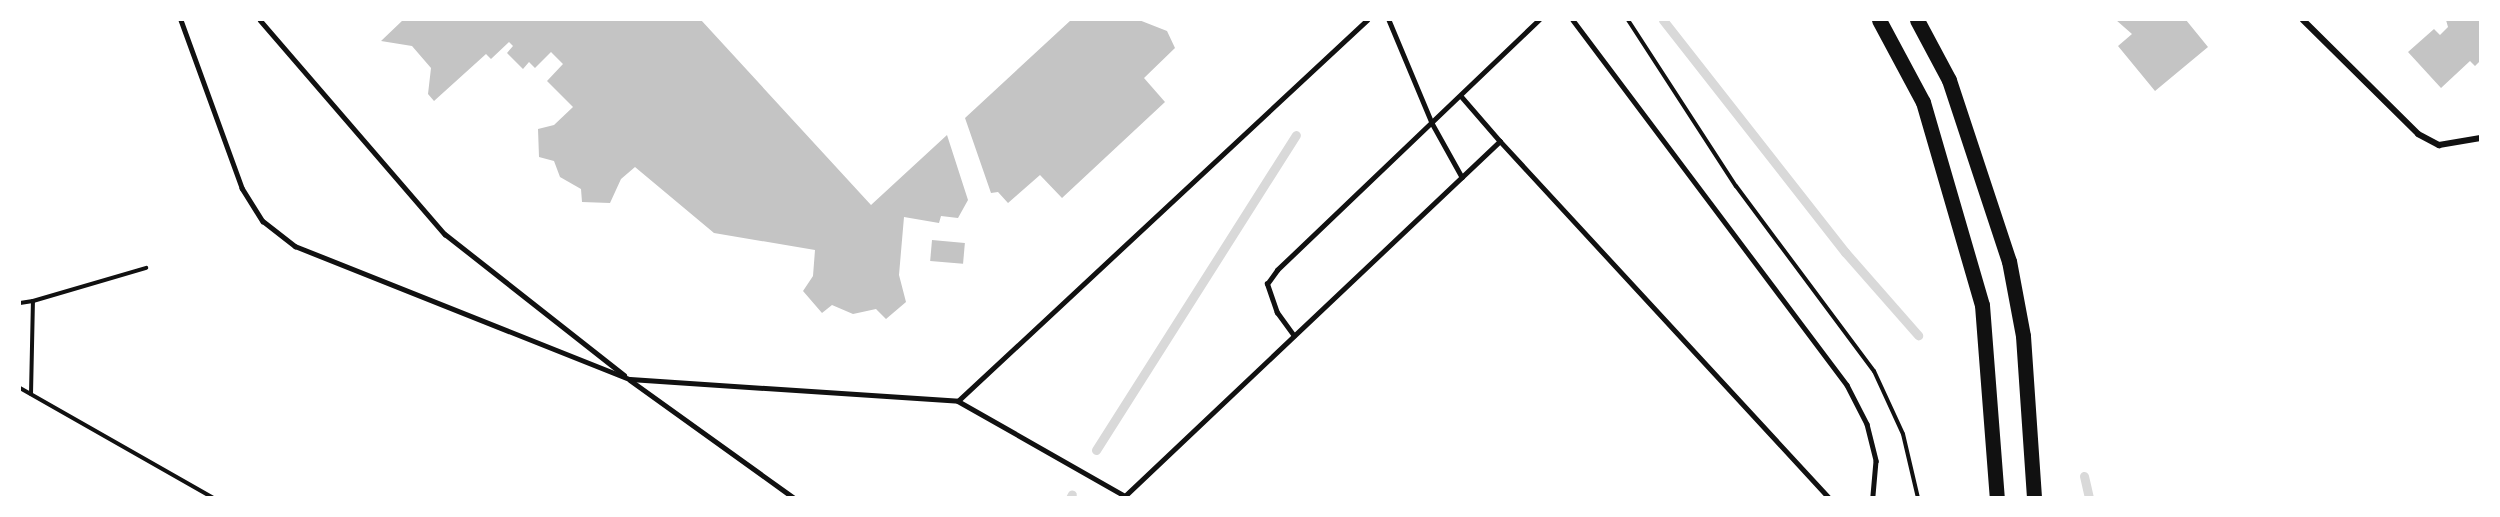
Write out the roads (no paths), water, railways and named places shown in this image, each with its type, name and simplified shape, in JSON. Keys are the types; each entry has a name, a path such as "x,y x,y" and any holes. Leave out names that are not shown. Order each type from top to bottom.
{"main road":[{"path":"1879,20 1923,102 1982,305 1997,498"},
{"path":"1917,20 1949,80 2009,261 2023,336 2034,498"}],"street":[{"path":"2303,20 2418,134 2439,145 2481,138"}],"lane":[{"path":"181,20 218,133 263,220 295,246 630,380 958,401 1126,497 1500,141"},
{"path":"260,20 445,234 630,380 794,498"},
{"path":"958,401 1367,20"},
{"path":"1389,20 1432,123 1462,177"},
{"path":"1294,336 1276,313 1267,284 1539,20"},
{"path":"1573,20 1847,385 1867,424 1876,461 1873,498"},
{"path":"1461,96 1830,498"}],"waterway":[{"path":"1663,20 1845,252 1918,335"},
{"path":"1096,450 1296,135"},
{"path":"2084,476 2089,498"},
{"path":"1070,498 1072,494"}]}
